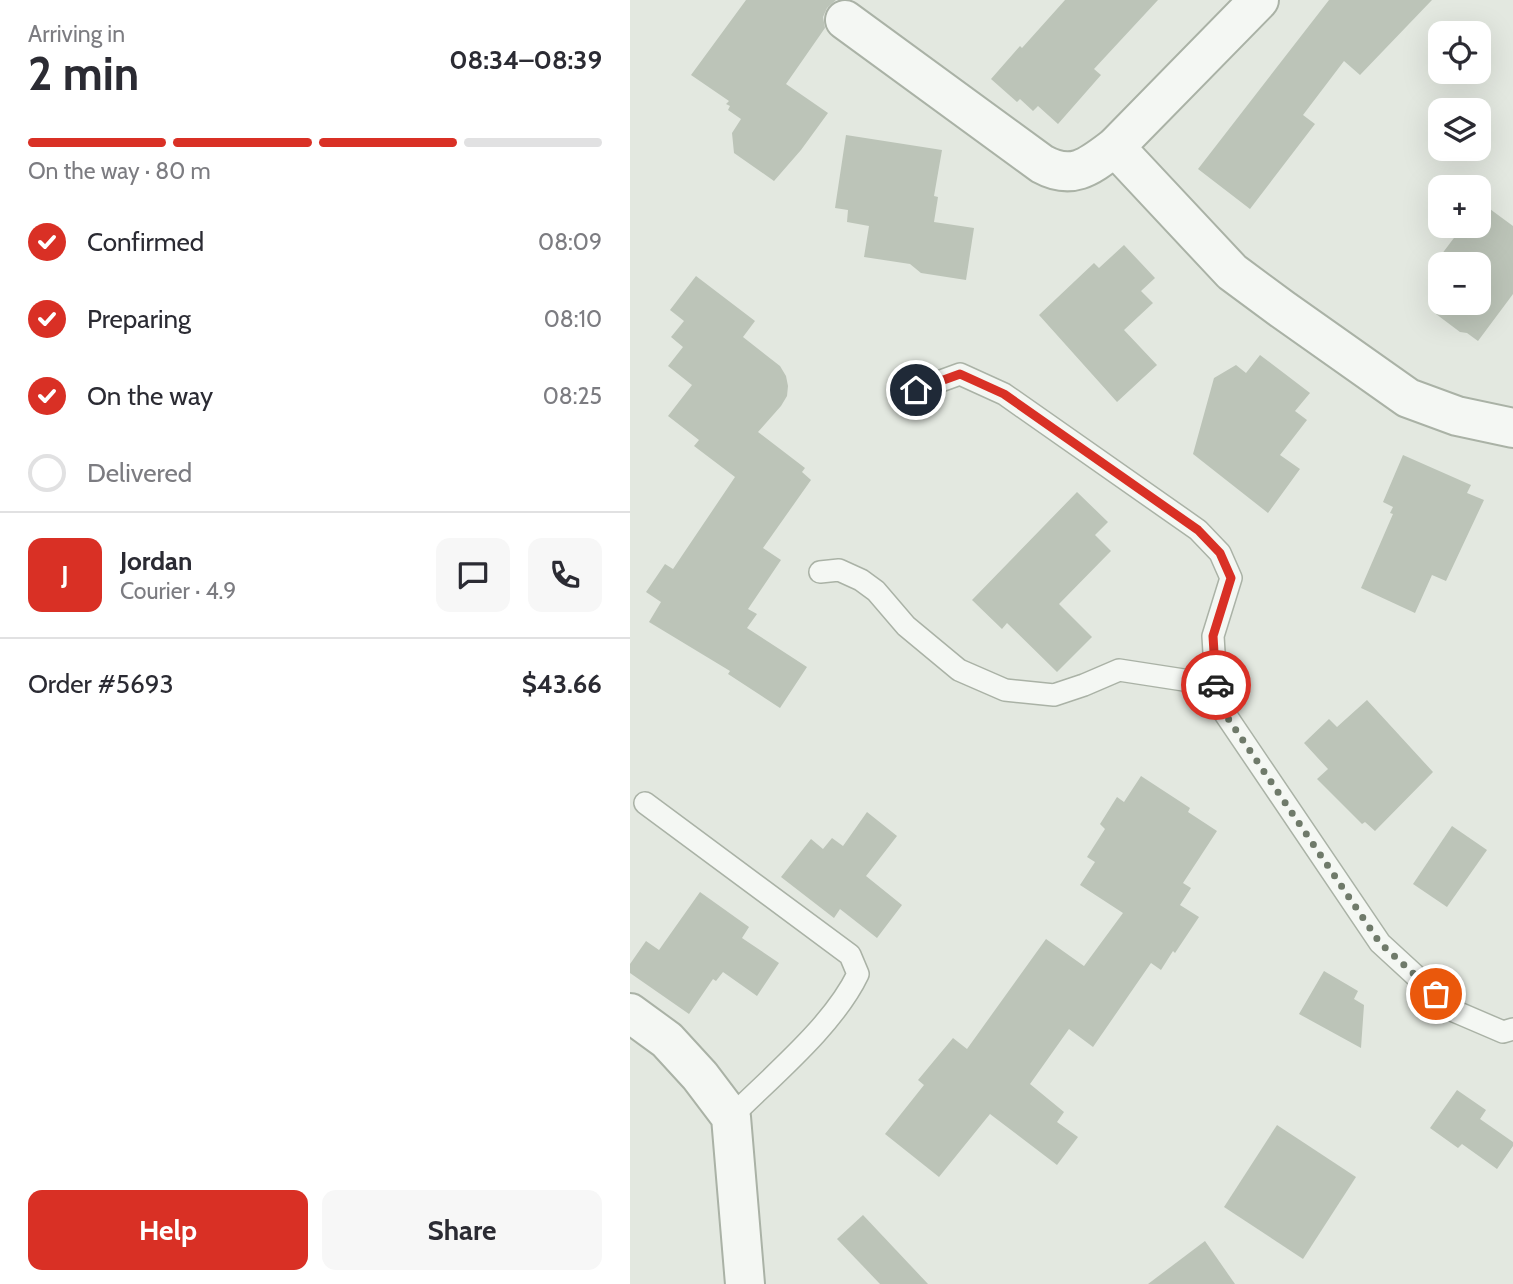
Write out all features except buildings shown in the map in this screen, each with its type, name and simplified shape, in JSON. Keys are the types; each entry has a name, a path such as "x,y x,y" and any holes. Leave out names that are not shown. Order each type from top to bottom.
{"street":[{"path":"845,20 1056,172 1072,171 1091,165 1115,147 1259,0"},
{"path":"1115,147 1232,272 1305,326 1408,398 1457,416 1513,428"},
{"path":"630,1013 667,1040 732,1117 745,1284"}],"lane":[{"path":"916,390 960,374 1004,394 1198,530 1220,553 1231,578 1213,636 1217,702 1380,943 1454,1011 1503,1032 1513,1029"},
{"path":"820,572 839,570 861,580 876,591 906,626 958,670 1005,690 1054,695 1119,670 1216,685"},
{"path":"645,803 850,955 858,974 849,994 831,1017 732,1117"}],"way so far":[{"path":"1216,685 1217,702 1380,943 1436,994"}],"route":[{"path":"916,390 960,374 1004,394 1198,530 1220,553 1231,578 1213,636 1216,685"}]}
